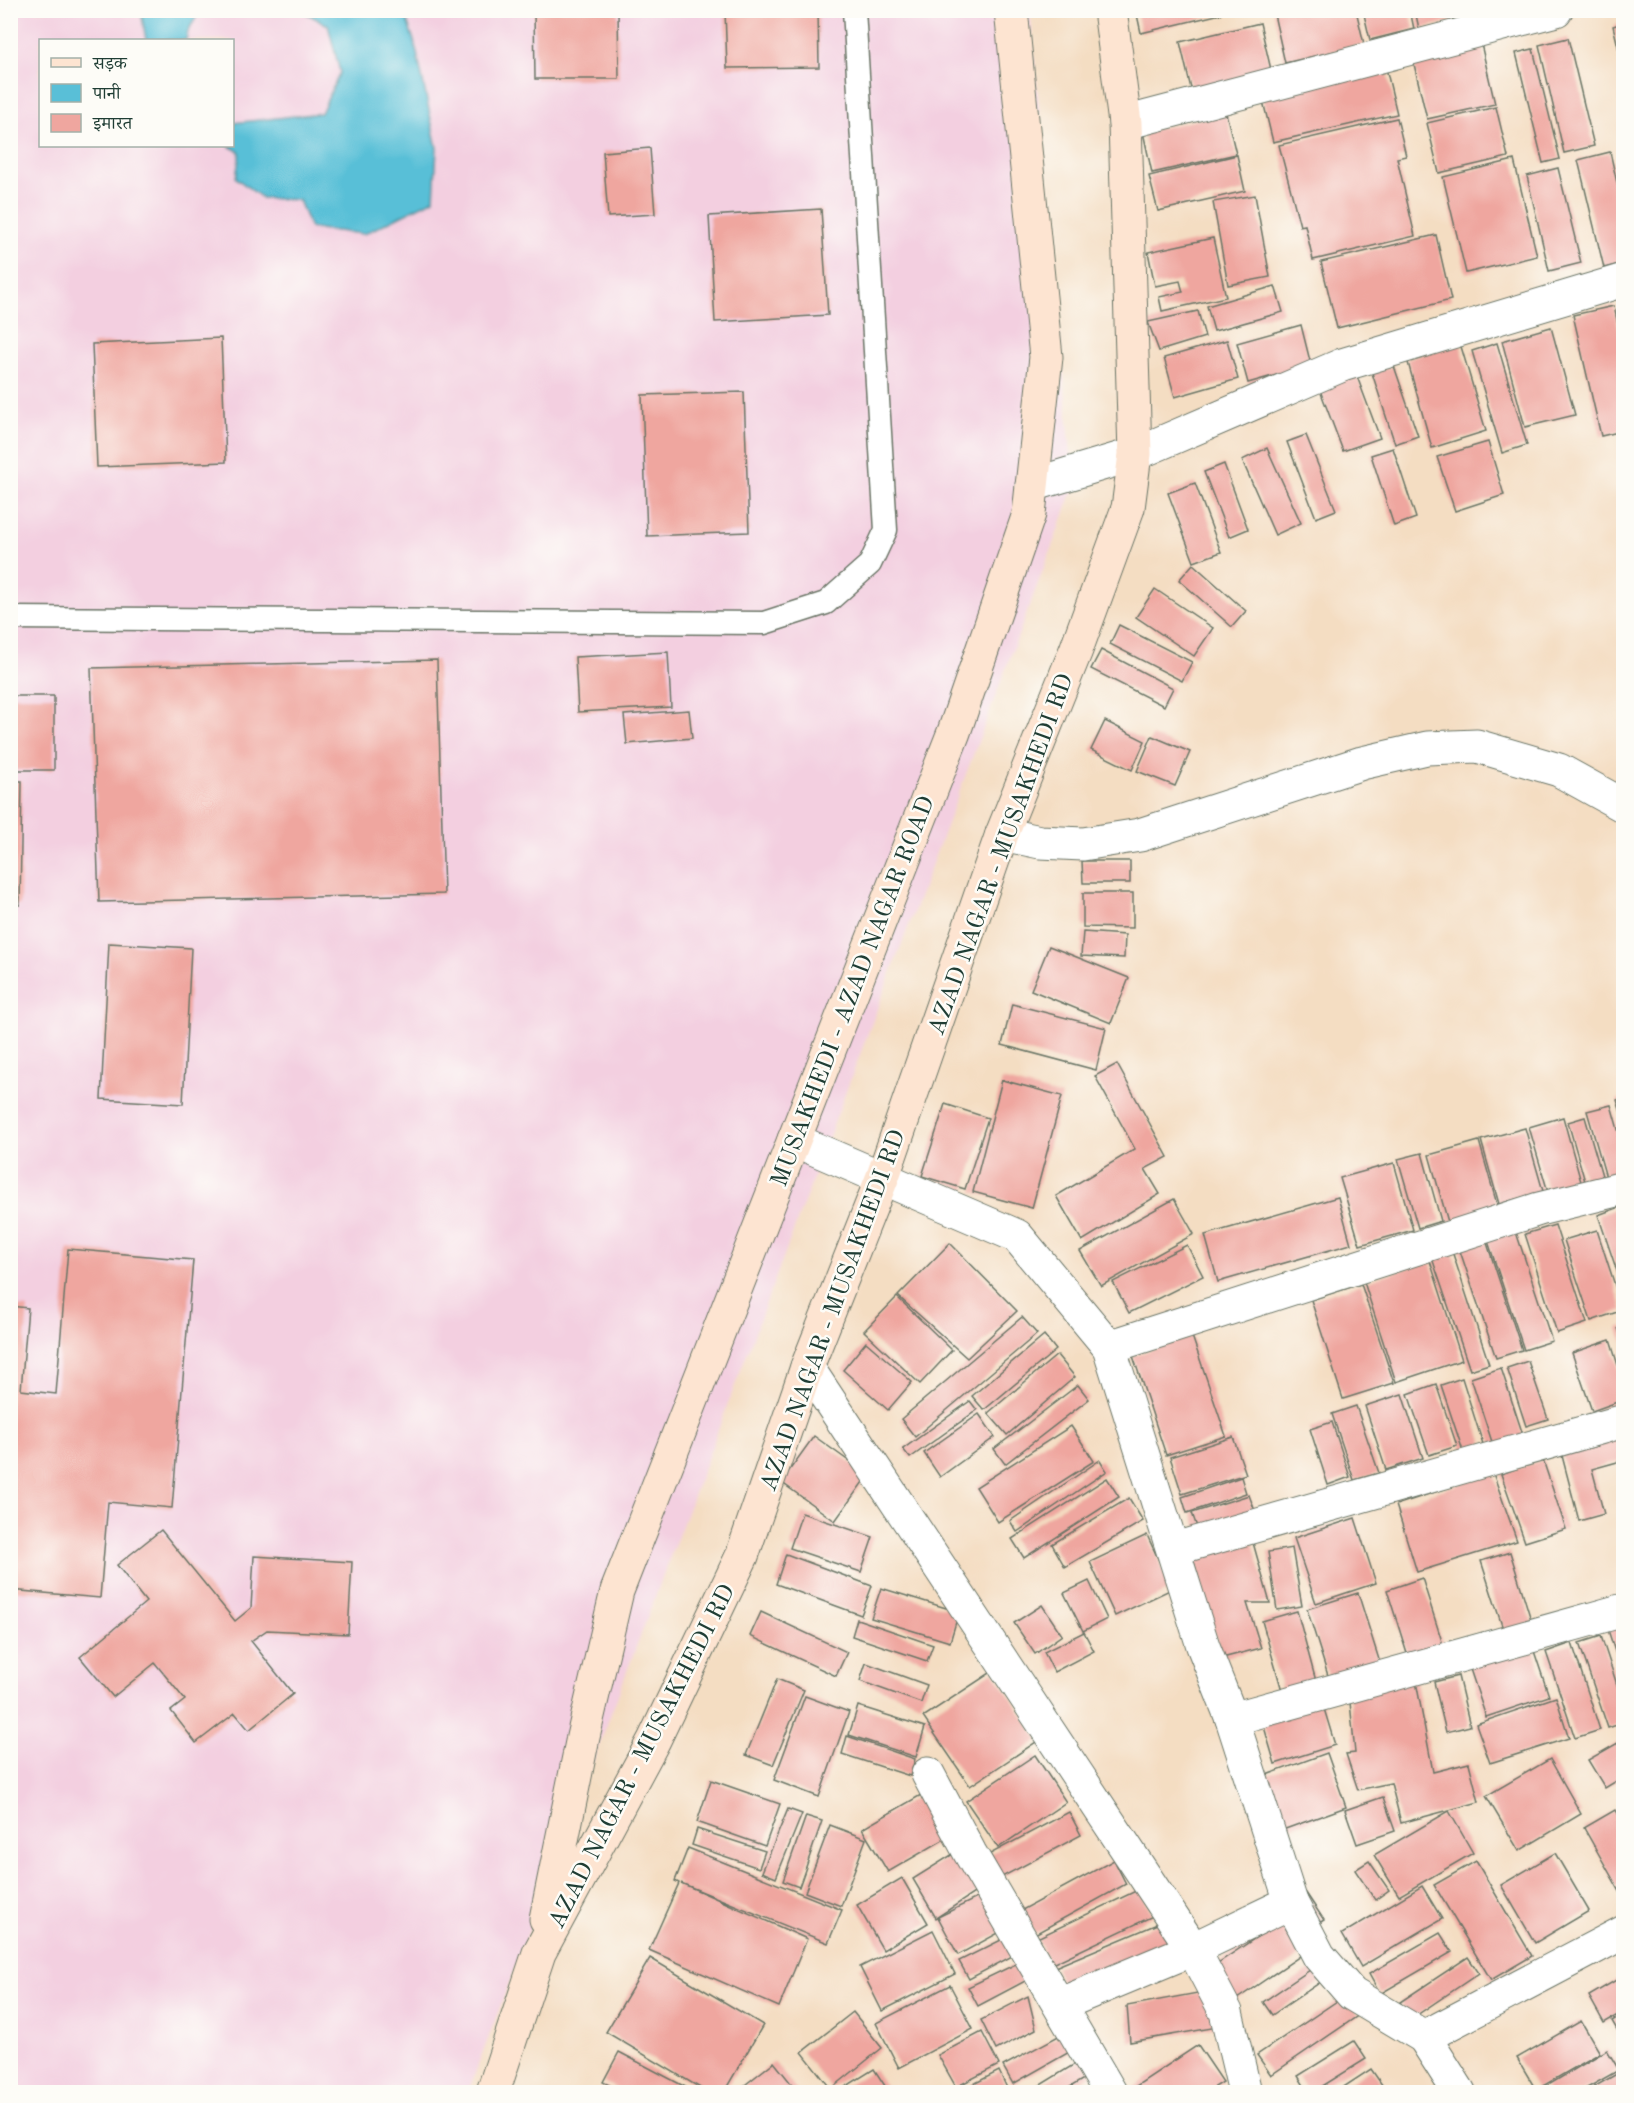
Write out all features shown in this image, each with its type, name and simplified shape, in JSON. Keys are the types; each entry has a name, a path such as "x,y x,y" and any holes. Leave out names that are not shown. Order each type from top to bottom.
{"main road":[{"name":"MUSAKHEDI - AZAD NAGAR ROAD","path":"539,1953 583,1737 617,1591 954,732 1029,514 1046,357 1011,10"},
{"name":"AZAD NAGAR - MUSAKHEDI RD","path":"493,2092 539,1953 654,1740 742,1556 807,1367 883,1176 1002,834 1076,650 1128,508 1135,454 1125,123 1110,10"}],"street":[{"path":"1125,123 1556,10"},
{"path":"1032,485 1135,454 1342,364 1623,280"},
{"path":"1002,834 1040,842 1083,844 1140,835 1362,763 1426,748 1477,746 1558,770 1623,806"},
{"path":"794,1140 883,1176 1017,1236 1109,1347 1203,1646 1232,1719 1291,1902 1319,1956 1352,1994 1424,2037 1459,2092"},
{"path":"1109,1347 1539,1209 1623,1188"},
{"path":"807,1367 1193,1949 1226,2012 1245,2092"},
{"path":"1174,1549 1623,1421"},
{"path":"1232,1719 1623,1610"},
{"path":"928,1774 970,1853 1061,2004 1110,2092"},
{"path":"1061,2004 1193,1949 1291,1902"},
{"path":"1424,2037 1623,1932"}],"lane":[{"path":"10,618 764,623 826,603 870,564 886,530 854,10"}],"shaded area":[{"path":"11,11 1030,11 1074,488 468,2092 11,2092"}],"water":[{"path":"141,11 200,11 188,31 186,39 146,39"},
{"path":"302,11 404,11 415,44 437,148 434,199 364,234 310,228 299,200 262,198 236,178 240,152 231,147 234,147 234,123 321,113 340,72 328,25"}],"building":[{"path":"534,10 618,10 619,79 535,79"},
{"path":"725,10 818,10 819,67 727,68"},
{"path":"1136,10 1220,10 1221,14 1141,33"},
{"path":"1273,10 1356,10 1364,44 1285,63"},
{"path":"1363,10 1410,10 1414,29 1370,40"},
{"path":"1415,10 1485,10 1486,13 1419,29"},
{"path":"1260,23 1272,74 1192,93 1180,42"},
{"path":"1623,23 1623,67 1613,26"},
{"path":"1568,38 1594,146 1564,153 1539,45"},
{"path":"1481,44 1495,104 1427,119 1413,60"},
{"path":"1533,49 1560,159 1543,163 1516,53"},
{"path":"1386,68 1397,114 1273,142 1262,97"},
{"path":"1496,107 1508,157 1439,173 1427,123"},
{"path":"1226,113 1236,154 1152,173 1143,132"},
{"path":"1397,118 1406,156 1397,158 1415,236 1313,260 1305,225 1300,226 1279,145"},
{"path":"650,148 655,214 608,217 603,152"},
{"path":"1610,152 1623,209 1623,263 1604,268 1578,160"},
{"path":"1237,155 1245,191 1158,211 1149,176"},
{"path":"1623,157 1623,176 1618,158"},
{"path":"1514,160 1537,256 1466,273 1443,177"},
{"path":"1558,168 1581,263 1549,271 1527,176"},
{"path":"1255,195 1270,277 1228,285 1213,202"},
{"path":"821,209 828,315 715,322 709,216"},
{"path":"1436,235 1451,300 1337,328 1321,262"},
{"path":"1213,238 1226,297 1162,311 1159,297 1183,292 1180,281 1155,286 1148,252"},
{"path":"1275,286 1283,312 1214,331 1207,306"},
{"path":"1614,306 1623,348 1623,431 1601,436 1573,315"},
{"path":"1198,311 1205,337 1159,351 1148,322"},
{"path":"1301,325 1311,365 1248,383 1237,343"},
{"path":"1551,327 1575,415 1525,427 1502,341"},
{"path":"221,338 226,462 97,467 92,344"},
{"path":"1227,340 1238,379 1175,397 1164,358"},
{"path":"1460,343 1486,431 1432,448 1407,359"},
{"path":"1497,343 1527,445 1502,453 1472,351"},
{"path":"1394,366 1418,436 1395,444 1372,373"},
{"path":"1355,371 1380,438 1343,451 1318,385"},
{"path":"744,392 749,532 647,536 642,395"},
{"path":"1306,435 1336,510 1316,518 1287,442"},
{"path":"1488,442 1504,495 1455,511 1437,457"},
{"path":"1267,448 1301,523 1275,535 1242,460"},
{"path":"1393,448 1416,518 1394,526 1371,455"},
{"path":"1224,464 1248,529 1229,537 1204,472"},
{"path":"1195,483 1221,552 1194,562 1168,493"},
{"path":"1193,564 1246,611 1232,627 1179,580"},
{"path":"1155,589 1213,628 1194,656 1136,617"},
{"path":"1119,625 1192,662 1182,681 1110,644"},
{"path":"1101,650 1173,688 1164,706 1091,669"},
{"path":"668,652 671,707 578,712 575,657"},
{"path":"437,660 444,894 99,902 91,668"},
{"path":"10,696 54,696 54,770 10,770"},
{"path":"689,710 692,738 627,744 624,715"},
{"path":"1105,721 1145,741 1132,770 1091,750"},
{"path":"1152,736 1190,752 1175,786 1137,771"},
{"path":"10,781 22,781 20,905 10,905"},
{"path":"1082,861 1130,861 1130,883 1083,883"},
{"path":"1083,893 1133,893 1133,928 1083,927"},
{"path":"1083,932 1125,935 1124,958 1081,956"},
{"path":"109,943 191,948 183,1104 101,1099"},
{"path":"1049,946 1129,978 1111,1023 1031,990"},
{"path":"1012,1004 1106,1028 1096,1070 1002,1045"},
{"path":"1117,1064 1168,1157 1145,1169 1160,1194 1082,1241 1056,1196 1135,1149 1095,1076"},
{"path":"1002,1080 1062,1096 1032,1208 973,1192"},
{"path":"1623,1098 1623,1119 1617,1100"},
{"path":"945,1104 988,1118 965,1189 922,1176"},
{"path":"1611,1105 1623,1147 1623,1177 1607,1181 1587,1111"},
{"path":"1563,1117 1583,1189 1550,1199 1529,1127"},
{"path":"1585,1117 1603,1179 1586,1185 1568,1122"},
{"path":"1525,1128 1543,1191 1499,1204 1481,1140"},
{"path":"1479,1141 1498,1208 1448,1222 1429,1155"},
{"path":"1422,1153 1441,1221 1418,1228 1398,1159"},
{"path":"1394,1163 1413,1230 1360,1245 1340,1178"},
{"path":"1338,1197 1351,1244 1218,1282 1205,1235"},
{"path":"1174,1199 1194,1234 1101,1286 1080,1251"},
{"path":"1623,1206 1623,1289 1598,1215"},
{"path":"1555,1225 1587,1323 1557,1333 1525,1234"},
{"path":"1515,1229 1552,1341 1524,1350 1487,1238"},
{"path":"1597,1230 1623,1310 1591,1321 1564,1240"},
{"path":"1485,1237 1522,1350 1496,1358 1458,1245"},
{"path":"950,1243 1017,1311 967,1358 898,1296"},
{"path":"1187,1245 1203,1276 1129,1313 1113,1282"},
{"path":"68,1249 193,1260 172,1508 108,1502 100,1598 10,1590 10,1306 28,1308 21,1390 56,1394"},
{"path":"1452,1251 1489,1364 1470,1370 1432,1258"},
{"path":"1430,1261 1462,1360 1396,1382 1364,1282"},
{"path":"1361,1284 1394,1383 1343,1399 1311,1300"},
{"path":"897,1297 952,1350 920,1384 864,1331"},
{"path":"1022,1317 1037,1334 915,1437 901,1419"},
{"path":"1623,1326 1623,1343 1618,1328"},
{"path":"1044,1335 1056,1350 984,1410 972,1396"},
{"path":"1192,1336 1226,1436 1166,1455 1133,1356"},
{"path":"1610,1340 1623,1381 1623,1400 1592,1411 1572,1353"},
{"path":"866,1342 912,1382 888,1410 843,1370"},
{"path":"1057,1355 1075,1377 1007,1435 988,1413"},
{"path":"1528,1361 1548,1419 1526,1426 1507,1368"},
{"path":"1501,1368 1524,1438 1494,1448 1471,1378"},
{"path":"1462,1378 1483,1444 1463,1451 1441,1385"},
{"path":"1436,1384 1457,1446 1429,1455 1408,1394"},
{"path":"1078,1385 1089,1399 1005,1464 994,1449"},
{"path":"1402,1394 1423,1458 1386,1470 1365,1406"},
{"path":"970,1401 977,1410 910,1458 903,1449"},
{"path":"1356,1406 1379,1473 1354,1480 1332,1414"},
{"path":"979,1414 995,1437 940,1477 924,1453"},
{"path":"1332,1422 1350,1477 1328,1485 1310,1429"},
{"path":"1071,1426 1094,1461 998,1522 976,1487"},
{"path":"1623,1431 1623,1469 1621,1461 1592,1469 1604,1514 1579,1521 1560,1448"},
{"path":"814,1436 868,1475 835,1521 781,1482"},
{"path":"1233,1437 1246,1474 1182,1494 1170,1457"},
{"path":"1100,1460 1107,1471 1017,1532 1010,1521"},
{"path":"1543,1460 1566,1529 1525,1542 1501,1474"},
{"path":"1493,1473 1517,1541 1417,1572 1396,1505"},
{"path":"1241,1477 1246,1493 1187,1513 1182,1497"},
{"path":"1107,1478 1119,1497 1024,1558 1012,1539"},
{"path":"1249,1495 1255,1511 1198,1530 1192,1513"},
{"path":"1129,1498 1143,1521 1065,1567 1052,1544"},
{"path":"802,1513 873,1537 861,1572 790,1548"},
{"path":"1355,1518 1376,1583 1316,1603 1294,1538"},
{"path":"161,1530 235,1621 251,1608 254,1556 352,1562 348,1634 267,1630 251,1641 293,1694 249,1730 235,1713 196,1743 171,1711 185,1700 155,1663 113,1697 80,1657 146,1602 117,1565"},
{"path":"1147,1535 1172,1589 1115,1616 1090,1562"},
{"path":"1252,1539 1270,1603 1247,1603 1261,1648 1222,1658 1192,1555"},
{"path":"1292,1548 1302,1606 1277,1610 1268,1552"},
{"path":"1510,1552 1532,1623 1504,1632 1481,1561"},
{"path":"786,1554 872,1586 861,1615 776,1584"},
{"path":"1422,1578 1444,1648 1409,1660 1387,1590"},
{"path":"1089,1581 1107,1619 1083,1631 1064,1593"},
{"path":"881,1588 959,1612 950,1642 871,1618"},
{"path":"1358,1593 1381,1666 1330,1682 1307,1609"},
{"path":"1042,1605 1062,1635 1035,1654 1014,1623"},
{"path":"1297,1611 1317,1685 1283,1694 1262,1621"},
{"path":"761,1612 847,1652 836,1676 750,1636"},
{"path":"857,1619 933,1645 927,1661 852,1636"},
{"path":"1623,1625 1623,1676 1608,1630"},
{"path":"1084,1632 1094,1651 1054,1672 1044,1652"},
{"path":"1601,1636 1623,1703 1623,1723 1608,1728 1579,1643"},
{"path":"1572,1643 1600,1730 1575,1738 1546,1652"},
{"path":"1532,1645 1549,1696 1486,1717 1469,1666"},
{"path":"866,1663 927,1685 921,1703 860,1681"},
{"path":"993,1671 1039,1740 970,1786 923,1717"},
{"path":"1415,1676 1433,1772 1469,1763 1479,1802 1401,1823 1391,1783 1358,1790 1346,1754 1355,1753 1349,1692"},
{"path":"1458,1676 1470,1726 1446,1732 1434,1682"},
{"path":"777,1679 804,1690 773,1765 746,1755"},
{"path":"805,1696 849,1712 819,1797 774,1780"},
{"path":"1556,1697 1569,1738 1490,1763 1476,1724"},
{"path":"1322,1702 1335,1745 1275,1764 1262,1720"},
{"path":"858,1706 925,1727 916,1757 849,1735"},
{"path":"847,1736 915,1759 910,1776 842,1754"},
{"path":"1623,1740 1623,1777 1605,1788 1588,1760"},
{"path":"1327,1753 1346,1807 1277,1832 1258,1778"},
{"path":"1035,1755 1066,1802 998,1848 966,1801"},
{"path":"1550,1759 1581,1814 1519,1851 1486,1796"},
{"path":"711,1780 780,1804 765,1846 697,1822"},
{"path":"926,1792 950,1836 888,1872 862,1829"},
{"path":"1383,1797 1395,1831 1357,1844 1345,1810"},
{"path":"788,1809 802,1814 776,1878 762,1872"},
{"path":"1615,1810 1623,1825 1623,1897 1584,1828"},
{"path":"1449,1811 1473,1853 1399,1896 1374,1855"},
{"path":"1069,1812 1081,1835 1002,1877 990,1854"},
{"path":"806,1816 822,1821 799,1887 783,1881"},
{"path":"830,1825 866,1839 841,1906 805,1892"},
{"path":"697,1829 765,1851 759,1868 692,1845"},
{"path":"688,1848 842,1910 828,1943 681,1883 807,1939 779,2007 649,1950 679,1883 675,1881"},
{"path":"961,1849 982,1888 936,1918 913,1879"},
{"path":"1555,1853 1589,1911 1535,1943 1501,1885"},
{"path":"1114,1860 1126,1884 1035,1934 1022,1910"},
{"path":"1369,1861 1389,1890 1375,1900 1355,1870"},
{"path":"1476,1861 1532,1956 1491,1980 1434,1885"},
{"path":"902,1878 928,1923 883,1950 857,1905"},
{"path":"1422,1886 1442,1919 1361,1967 1342,1934"},
{"path":"1140,1889 1153,1916 1050,1965 1037,1938"},
{"path":"1306,1893 1324,1920 1313,1927 1296,1900"},
{"path":"985,1894 1004,1930 958,1955 938,1917"},
{"path":"1281,1921 1303,1954 1234,2001 1212,1967"},
{"path":"1162,1922 1172,1944 1064,1988 1055,1967"},
{"path":"933,1930 955,1974 882,2011 860,1967"},
{"path":"1440,1933 1452,1952 1380,1994 1369,1974"},
{"path":"1009,1936 1018,1953 969,1979 959,1961"},
{"path":"1468,1957 1479,1973 1411,2019 1400,2002"},
{"path":"650,1958 763,2025 724,2092 707,2092 606,2032"},
{"path":"1020,1962 1029,1979 978,2006 968,1987"},
{"path":"1313,1968 1322,1981 1272,2015 1263,2002"},
{"path":"1623,1976 1623,2012 1604,2023 1589,1996"},
{"path":"950,1985 973,2029 899,2068 876,2023"},
{"path":"1208,1991 1218,2027 1130,2042 1127,2006"},
{"path":"1346,1995 1359,2015 1271,2075 1257,2055"},
{"path":"1028,1996 1036,2029 996,2050 981,2020"},
{"path":"853,2012 882,2048 831,2089 802,2052"},
{"path":"1623,2014 1623,2040 1612,2021"},
{"path":"1581,2021 1600,2053 1536,2090 1517,2058"},
{"path":"982,2032 999,2065 956,2087 938,2055"},
{"path":"1064,2033 1073,2050 1013,2084 1003,2066"},
{"path":"1354,2041 1366,2059 1313,2092 1308,2092 1298,2076"},
{"path":"1198,2045 1223,2082 1207,2092 1127,2092"},
{"path":"1607,2050 1619,2070 1580,2092 1548,2092 1545,2087"},
{"path":"619,2052 695,2092 623,2092 603,2082"},
{"path":"1083,2059 1092,2074 1062,2092 1029,2092"},
{"path":"774,2062 798,2092 736,2092"},
{"path":"874,2069 889,2092 837,2092"},
{"path":"1371,2069 1387,2092 1336,2092"},
{"path":"999,2071 1007,2088 997,2092 958,2092"},
{"path":"1622,2071 1623,2092 1585,2092"},
{"path":"604,2086 615,2092 599,2092"}]}
